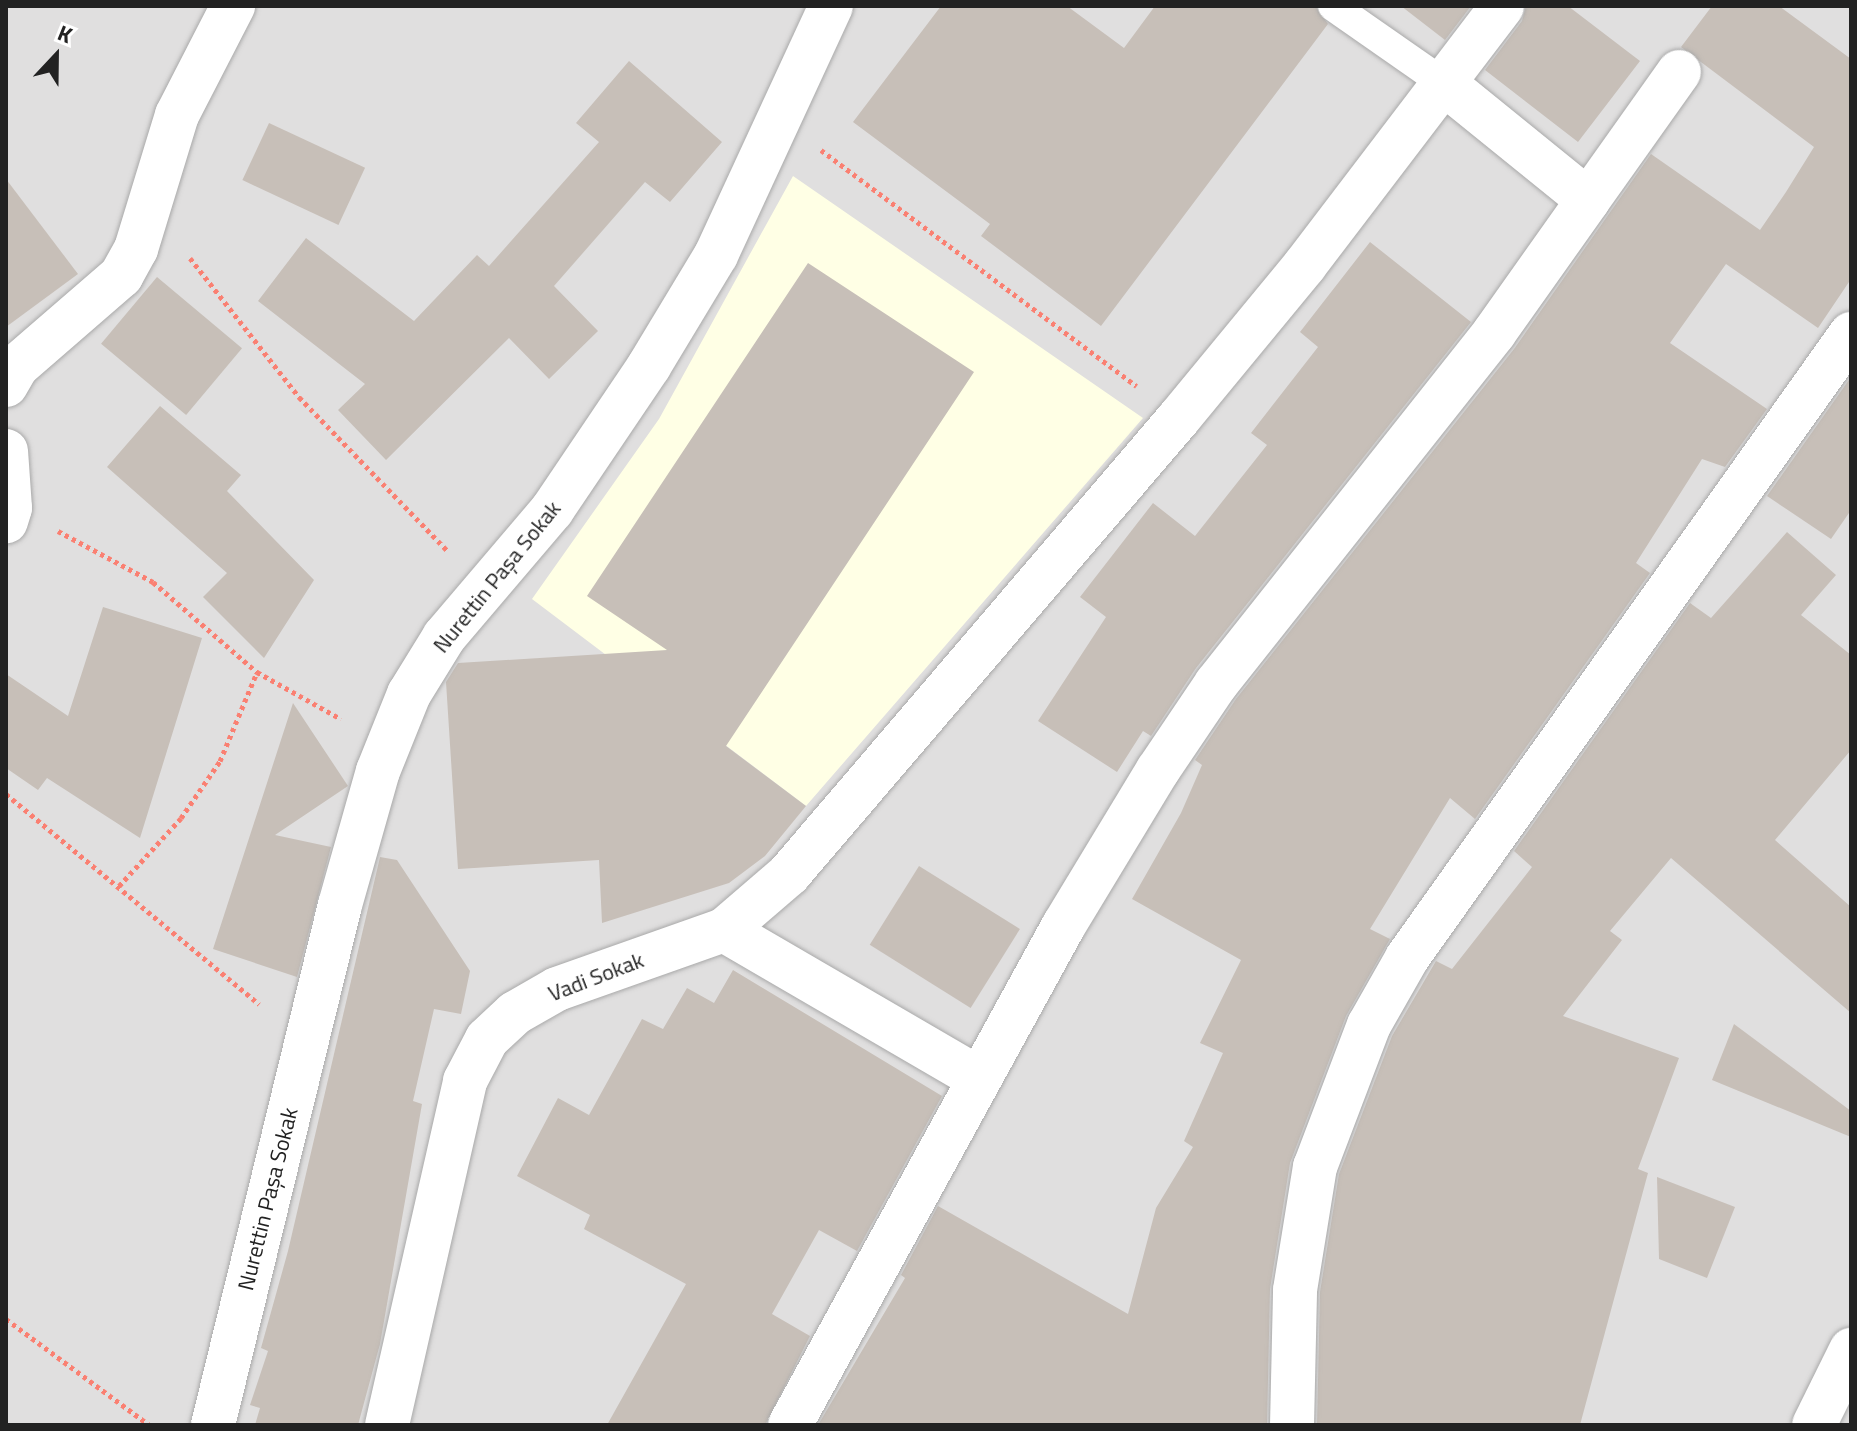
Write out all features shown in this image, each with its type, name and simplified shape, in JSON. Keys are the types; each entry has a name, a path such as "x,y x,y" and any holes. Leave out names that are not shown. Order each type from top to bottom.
{"street":[{"path":"6,385 17,366 121,276 136,249 177,115 233,6"},
{"name":"Nurettin Paşa Sokak","path":"213,1425 306,1044 387,745 416,683 484,589 552,510 649,366 716,255 831,6"},
{"path":"978,1078 724,930 821,839 1179,418 1445,84 1502,6"},
{"path":"790,1425 1071,912 1216,684 1494,333 1679,72"},
{"path":"1445,84 1588,200"},
{"path":"1266,1425 1291,1405 1295,1290 1315,1167 1369,1025 1407,958 1851,334"},
{"path":"6,451 8,515"},
{"name":"Vadi Sokak","path":"387,1425 465,1081 487,1039 515,1013 557,989 724,930"},
{"path":"1814,1425 1851,1350"}],"lane":[{"path":"1333,6 1445,84"}],"path":[{"path":"780,119 1179,418"},
{"path":"149,206 299,397 484,589"},
{"path":"8,515 153,582 257,672 387,745"},
{"path":"119,886 181,818 220,761 257,672"},
{"path":"6,794 306,1044"},
{"path":"6,1319 149,1425"}],"shaded area":[{"path":"6,6 1851,6 1851,1425 6,1425"},
{"path":"793,176 1143,418 806,806 532,599 659,419"}],"building":[{"path":"941,6 1067,6 1124,48 1155,6 1315,6 1328,24 1101,326 981,236 990,224 853,122"},
{"path":"1401,6 1471,6 1445,40"},
{"path":"1526,6 1568,6 1640,61 1578,142 1485,70 1522,21"},
{"path":"1712,6 1779,6 1851,59 1851,279 1818,328 1726,264 1670,343 1767,409 1725,467 1702,459 1636,563 1650,573 1475,819 1450,798 1370,929 1390,939 1346,1016 1290,1163 1270,1289 1267,1425 818,1425 905,1278 901,1275 938,1206 1128,1314 1156,1208 1193,1147 1184,1141 1223,1053 1200,1043 1241,960 1132,899 1181,813 1202,765 1195,760 1236,699 1514,349 1651,154 1760,230 1786,192 1814,147 1681,47"},
{"path":"629,61 722,142 670,202 645,182 554,286 598,331 549,379 509,338 386,460 338,410 365,384 258,301 306,238 414,321 477,255 489,266 599,142 576,123"},
{"path":"269,123 365,168 338,225 242,180"},
{"path":"6,179 78,274 6,327"},
{"path":"1370,242 1471,322 1196,668 1151,736 1143,731 1117,772 1038,721 1106,617 1080,597 1153,503 1195,536 1267,445 1251,433 1318,347 1300,332"},
{"path":"808,263 974,372 726,746 806,806 765,856 729,883 602,923 599,860 458,869 446,682 458,663 667,650 587,596"},
{"path":"157,277 242,348 186,415 101,344"},
{"path":"1851,377 1851,510 1831,539 1767,496"},
{"path":"160,406 241,475 227,491 314,580 264,658 203,597 227,573 107,467"},
{"path":"1787,532 1836,575 1801,615 1851,655 1851,750 1775,840 1851,907 1851,1013 1671,858 1610,931 1622,940 1563,1016 1679,1058 1638,1169 1648,1173 1580,1425 1317,1425 1320,1292 1339,1174 1392,1036 1436,961 1452,969 1532,867 1514,851 1690,603 1711,618"},
{"path":"103,607 202,638 140,838 47,778 38,790 6,768 6,674 68,716"},
{"path":"293,703 348,786 275,835 331,847 297,977 213,949"},
{"path":"380,857 397,860 470,971 461,1014 434,1009 413,1101 422,1104 380,1344 358,1425 255,1425 260,1408 250,1405 268,1351 261,1348 288,1251"},
{"path":"919,866 1020,929 971,1008 870,945"},
{"path":"733,970 942,1096 857,1251 819,1230 772,1314 810,1336 765,1425 607,1425 686,1284 584,1229 590,1215 517,1176 558,1098 589,1115 642,1019 663,1029 687,988 714,1003"},
{"path":"1734,1024 1851,1111 1851,1137 1712,1080"},
{"path":"1657,1177 1735,1207 1707,1278 1659,1259"}]}
